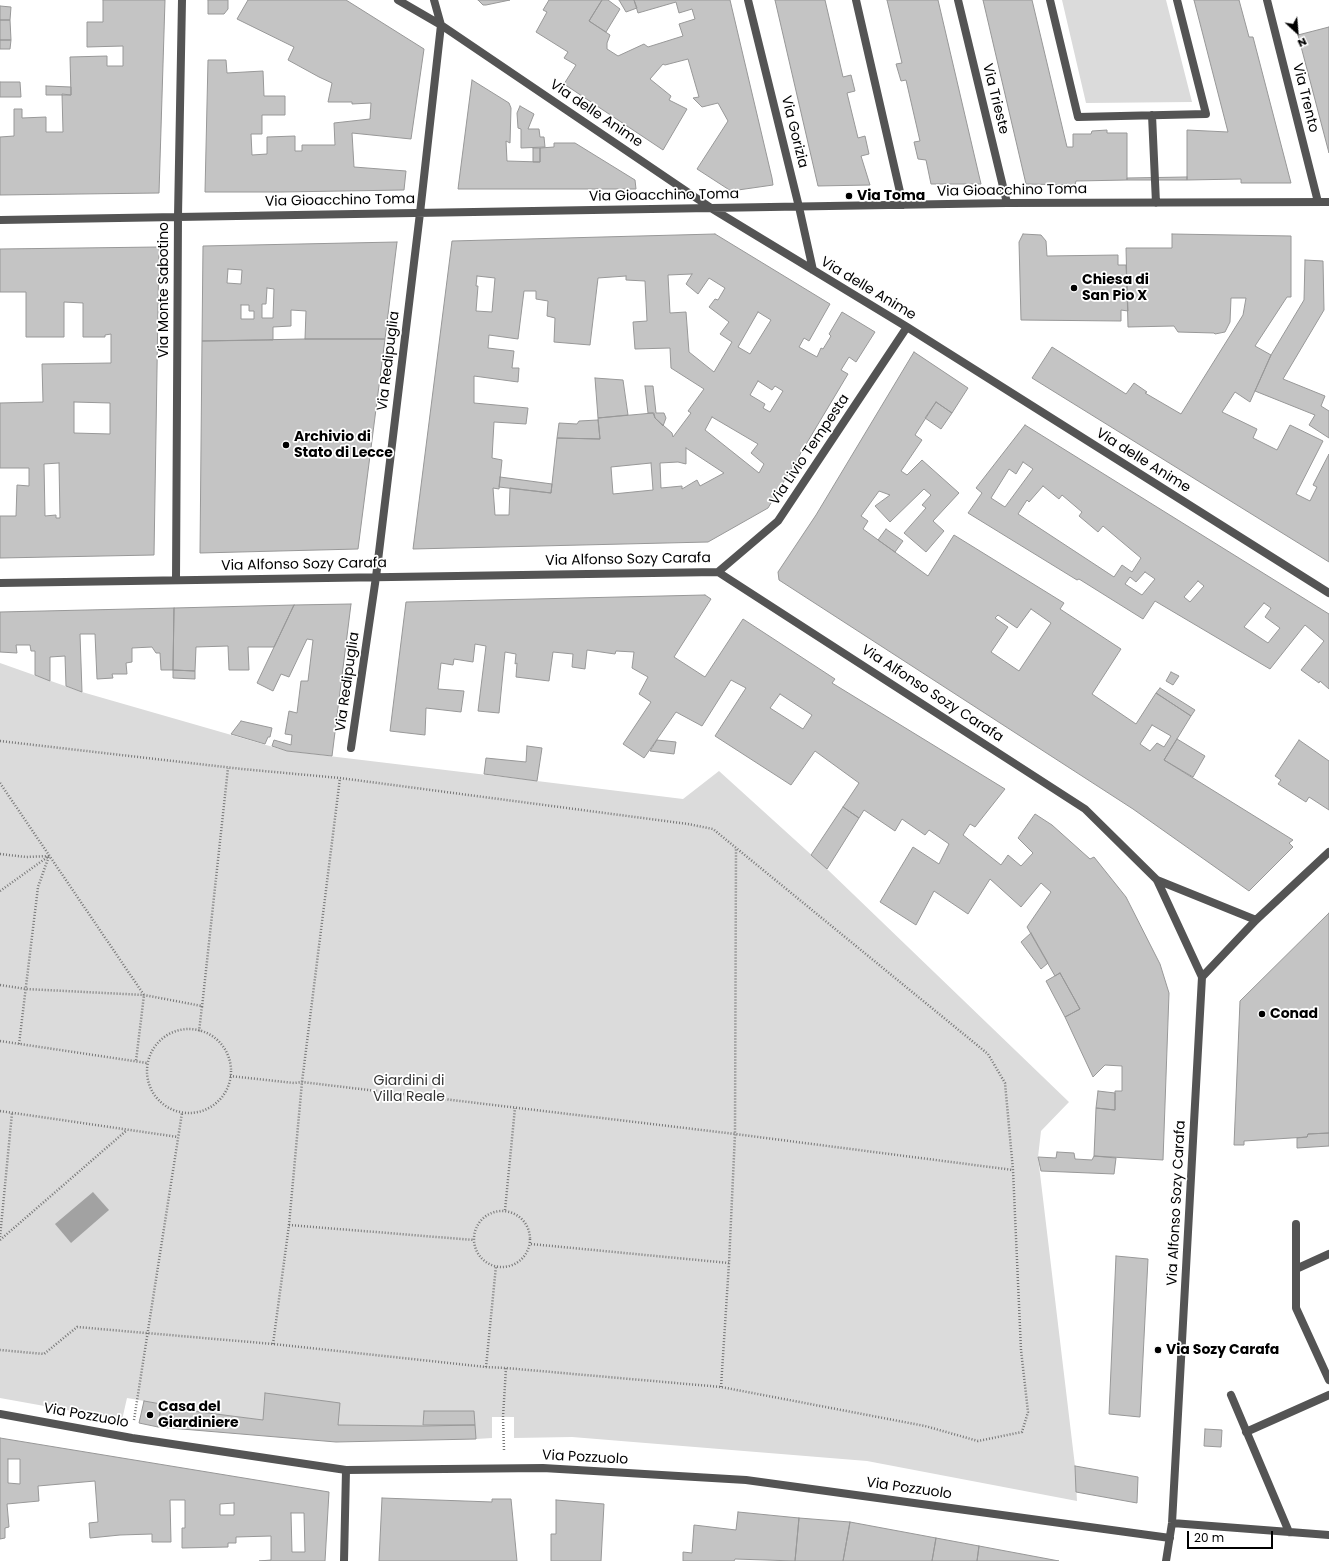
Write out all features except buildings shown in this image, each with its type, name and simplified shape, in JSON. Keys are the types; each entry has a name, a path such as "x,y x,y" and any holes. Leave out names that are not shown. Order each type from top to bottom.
{"street":[{"name":"Via Monte Sabotino","path":"176,580 178,216 182,0"},
{"name":"Via delle Anime","path":"398,0 441,25 711,208 907,327 1329,593"},
{"name":"Via Redipuglia","path":"351,748 376,577 441,25 434,0"},
{"name":"Via Gorizia","path":"748,0 813,270"},
{"path":"856,0 903,205"},
{"name":"Via Trieste","path":"958,0 1007,203"},
{"path":"1050,0 1078,117 1206,114 1177,0"},
{"name":"Via Trento","path":"1267,0 1318,202"},
{"path":"1152,115 1156,203"},
{"name":"Via Gioacchino Toma","path":"0,220 1007,203 1329,202"},
{"name":"Via Livio Tempesta","path":"718,572 778,521 907,327"},
{"name":"Via Alfonso Sozy Carafa","path":"0,583 718,572 1085,809 1157,880 1202,977 1172,1523 1166,1561"},
{"path":"1202,977 1256,920 1329,852"},
{"name":"Via Alfonso Sozy Carafa","path":"1157,880 1256,920"},
{"path":"1296,1224 1296,1308 1327,1369 1329,1380"},
{"path":"1296,1268 1329,1254"},
{"path":"1231,1395 1289,1532"},
{"path":"1246,1432 1329,1395"},
{"name":"Via Pozzuolo","path":"0,1414 132,1438 346,1470 543,1468 746,1480 1170,1538"},
{"path":"344,1561 346,1470"},
{"path":"1172,1523 1329,1535"}],"path":[{"path":"0,741 228,768 340,778 688,824 713,830 988,1054 1005,1083 1013,1170 1021,1350 1028,1412 1022,1432 978,1441 925,1426 721,1387 486,1367 273,1344 77,1327 44,1354 0,1350"},
{"path":"199,1032 228,768"},
{"path":"273,1344 289,1224 302,1082 340,778"},
{"path":"0,783 144,996 136,1061"},
{"path":"721,1387 735,1134 736,848"},
{"path":"0,854 26,857 49,856"},
{"path":"0,891 49,856"},
{"path":"19,1044 38,887 49,856"},
{"path":"0,985 26,989 144,996 202,1007"},
{"path":"188,1029 206,1033 214,1038 224,1049 230,1062 230,1076 226,1090 215,1104 208,1109 195,1113 182,1113 169,1108 158,1100 150,1089 147,1076 147,1063 153,1050 162,1039 174,1032 188,1029"},
{"path":"0,1041 147,1063"},
{"path":"230,1076 294,1083 302,1082 735,1134 1013,1170"},
{"path":"505,1210 515,1108"},
{"path":"0,1111 178,1137"},
{"path":"0,1237 12,1113"},
{"path":"132,1438 182,1113"},
{"path":"0,1240 127,1130"},
{"path":"505,1210 522,1218 530,1230 531,1244 528,1253 522,1260 510,1266 496,1266 487,1263 480,1257 476,1250 474,1240 475,1231 479,1222 486,1215 495,1211 505,1210"},
{"path":"289,1224 474,1240"},
{"path":"531,1244 729,1262"},
{"path":"486,1367 496,1266"},
{"path":"505,1468 503,1417 506,1368"}],"green space":[{"path":"1062,0 1166,0 1192,102 1086,103"},
{"name":"Giardini di Villa Reale","path":"0,663 82,692 287,751 683,799 719,771 827,869 1069,1102 1041,1131 1038,1157 1075,1466 1077,1501 867,1461 572,1437 514,1438 514,1417 492,1417 492,1438 476,1439 474,1411 424,1411 423,1426 338,1425 339,1403 265,1393 263,1420 161,1407 161,1404 127,1398 122,1420 0,1398"}],"shaded area":[{"path":"93,1192 109,1210 71,1243 55,1224"}],"place":[{"name":"Via Toma","path":"849,196"},
{"name":"Chiesa di San Pio X","path":"1074,288"},
{"name":"Archivio di Stato di Lecce","path":"286,445"},
{"name":"Conad","path":"1262,1014"},
{"name":"Via Sozy Carafa","path":"1158,1350"},
{"name":"Casa del Giardiniere","path":"150,1415"}]}
